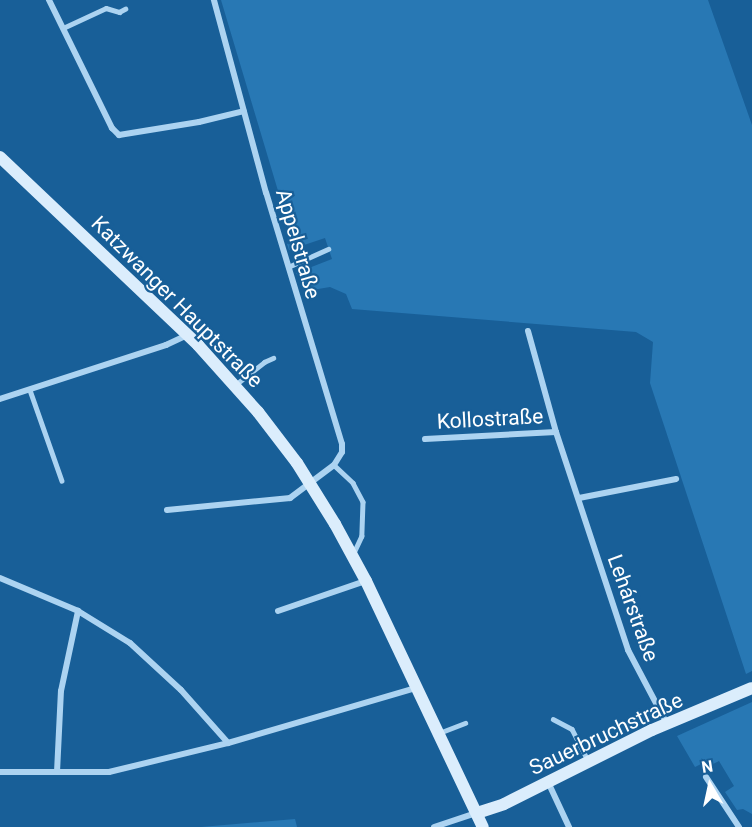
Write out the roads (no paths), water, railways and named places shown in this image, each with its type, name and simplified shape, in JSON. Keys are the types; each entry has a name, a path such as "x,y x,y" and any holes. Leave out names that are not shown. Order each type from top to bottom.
{"main road":[{"name":"Katzwanger Hauptstraße","path":"0,157 187,335 235,385 269,426 310,483 353,555 483,827"},
{"name":"Sauerbruchstraße","path":"477,813 504,804 667,724 752,687"}],"street":[{"path":"50,0 112,128 119,135 199,122 244,111"},
{"name":"Appelstraße","path":"214,0 288,267 342,444 342,452 334,465"},
{"name":"Lehárstraße","path":"528,331 556,432 632,661 667,724"},
{"path":"0,399 166,345 187,335"},
{"name":"Kollostraße","path":"425,439 556,432"},
{"path":"167,510 290,498 321,472 334,465"},
{"path":"579,498 675,479"},
{"path":"0,578 78,611 130,643 181,690 228,743"},
{"path":"278,611 366,581"},
{"path":"57,772 61,691 78,611"},
{"path":"0,772 109,772 228,743 417,688"},
{"path":"706,777 739,827"},
{"path":"548,783 569,827"},
{"path":"434,827 477,813"}],"lane":[{"path":"63,28 106,8 119,12 125,9"},
{"path":"288,267 328,249"},
{"path":"235,385 264,362 273,358"},
{"path":"30,390 62,481"},
{"path":"334,465 353,483 363,502 362,536 353,555"},
{"path":"553,719 572,729 589,762"},
{"path":"439,733 465,723"}]}
